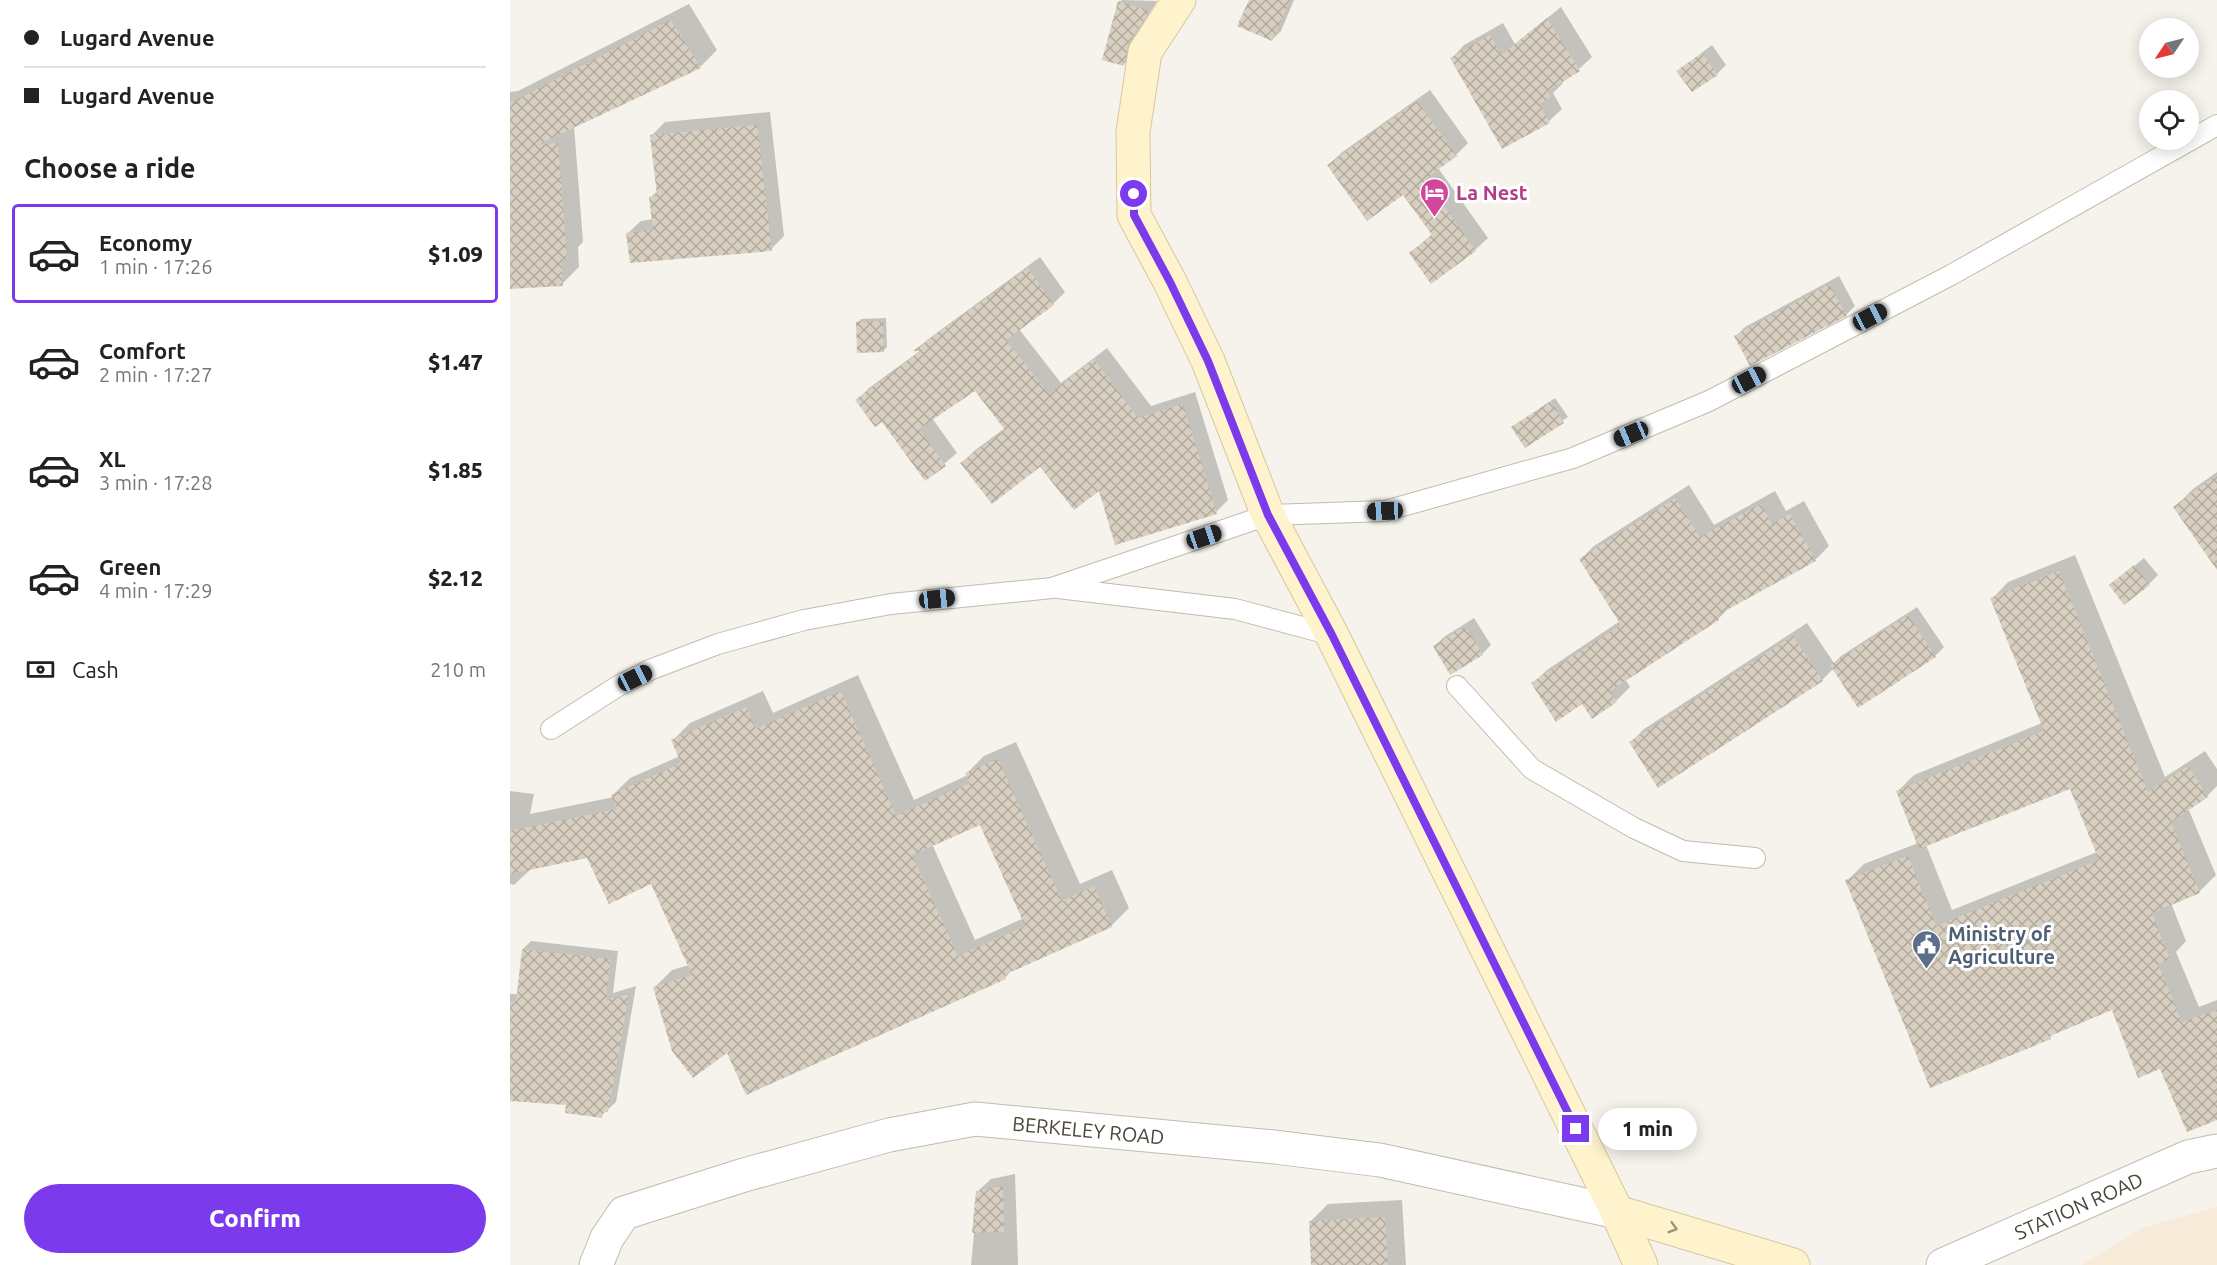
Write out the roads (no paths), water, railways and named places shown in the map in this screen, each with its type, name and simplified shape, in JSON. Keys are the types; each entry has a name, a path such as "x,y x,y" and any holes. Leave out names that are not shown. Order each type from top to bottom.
{"street":[{"path":"1179,0 1144,52 1133,132 1134,215 1170,282 1208,361 1268,515 1332,635 1641,1265"},
{"name":"BERKELEY ROAD","path":"596,1265 607,1238 624,1213 744,1175 889,1134 975,1119 1275,1147 1380,1160 1617,1212"},
{"name":"STATION ROAD","path":"1942,1265 2187,1158 2217,1151"},
{"path":"1617,1212 1792,1265"}],"lane":[{"path":"1052,588 1268,515 1385,511 1573,458 1708,401 1950,274 2217,125"},
{"path":"550,729 618,686 652,669 718,644 804,620 891,604 1052,588 1235,609 1332,635"},
{"path":"1457,686 1532,769 1552,781 1634,828 1683,851 1755,858"}],"place":[{"name":"La Nest","path":"1435,218"},
{"name":"Ministry of Agriculture","path":"1927,970"}]}
